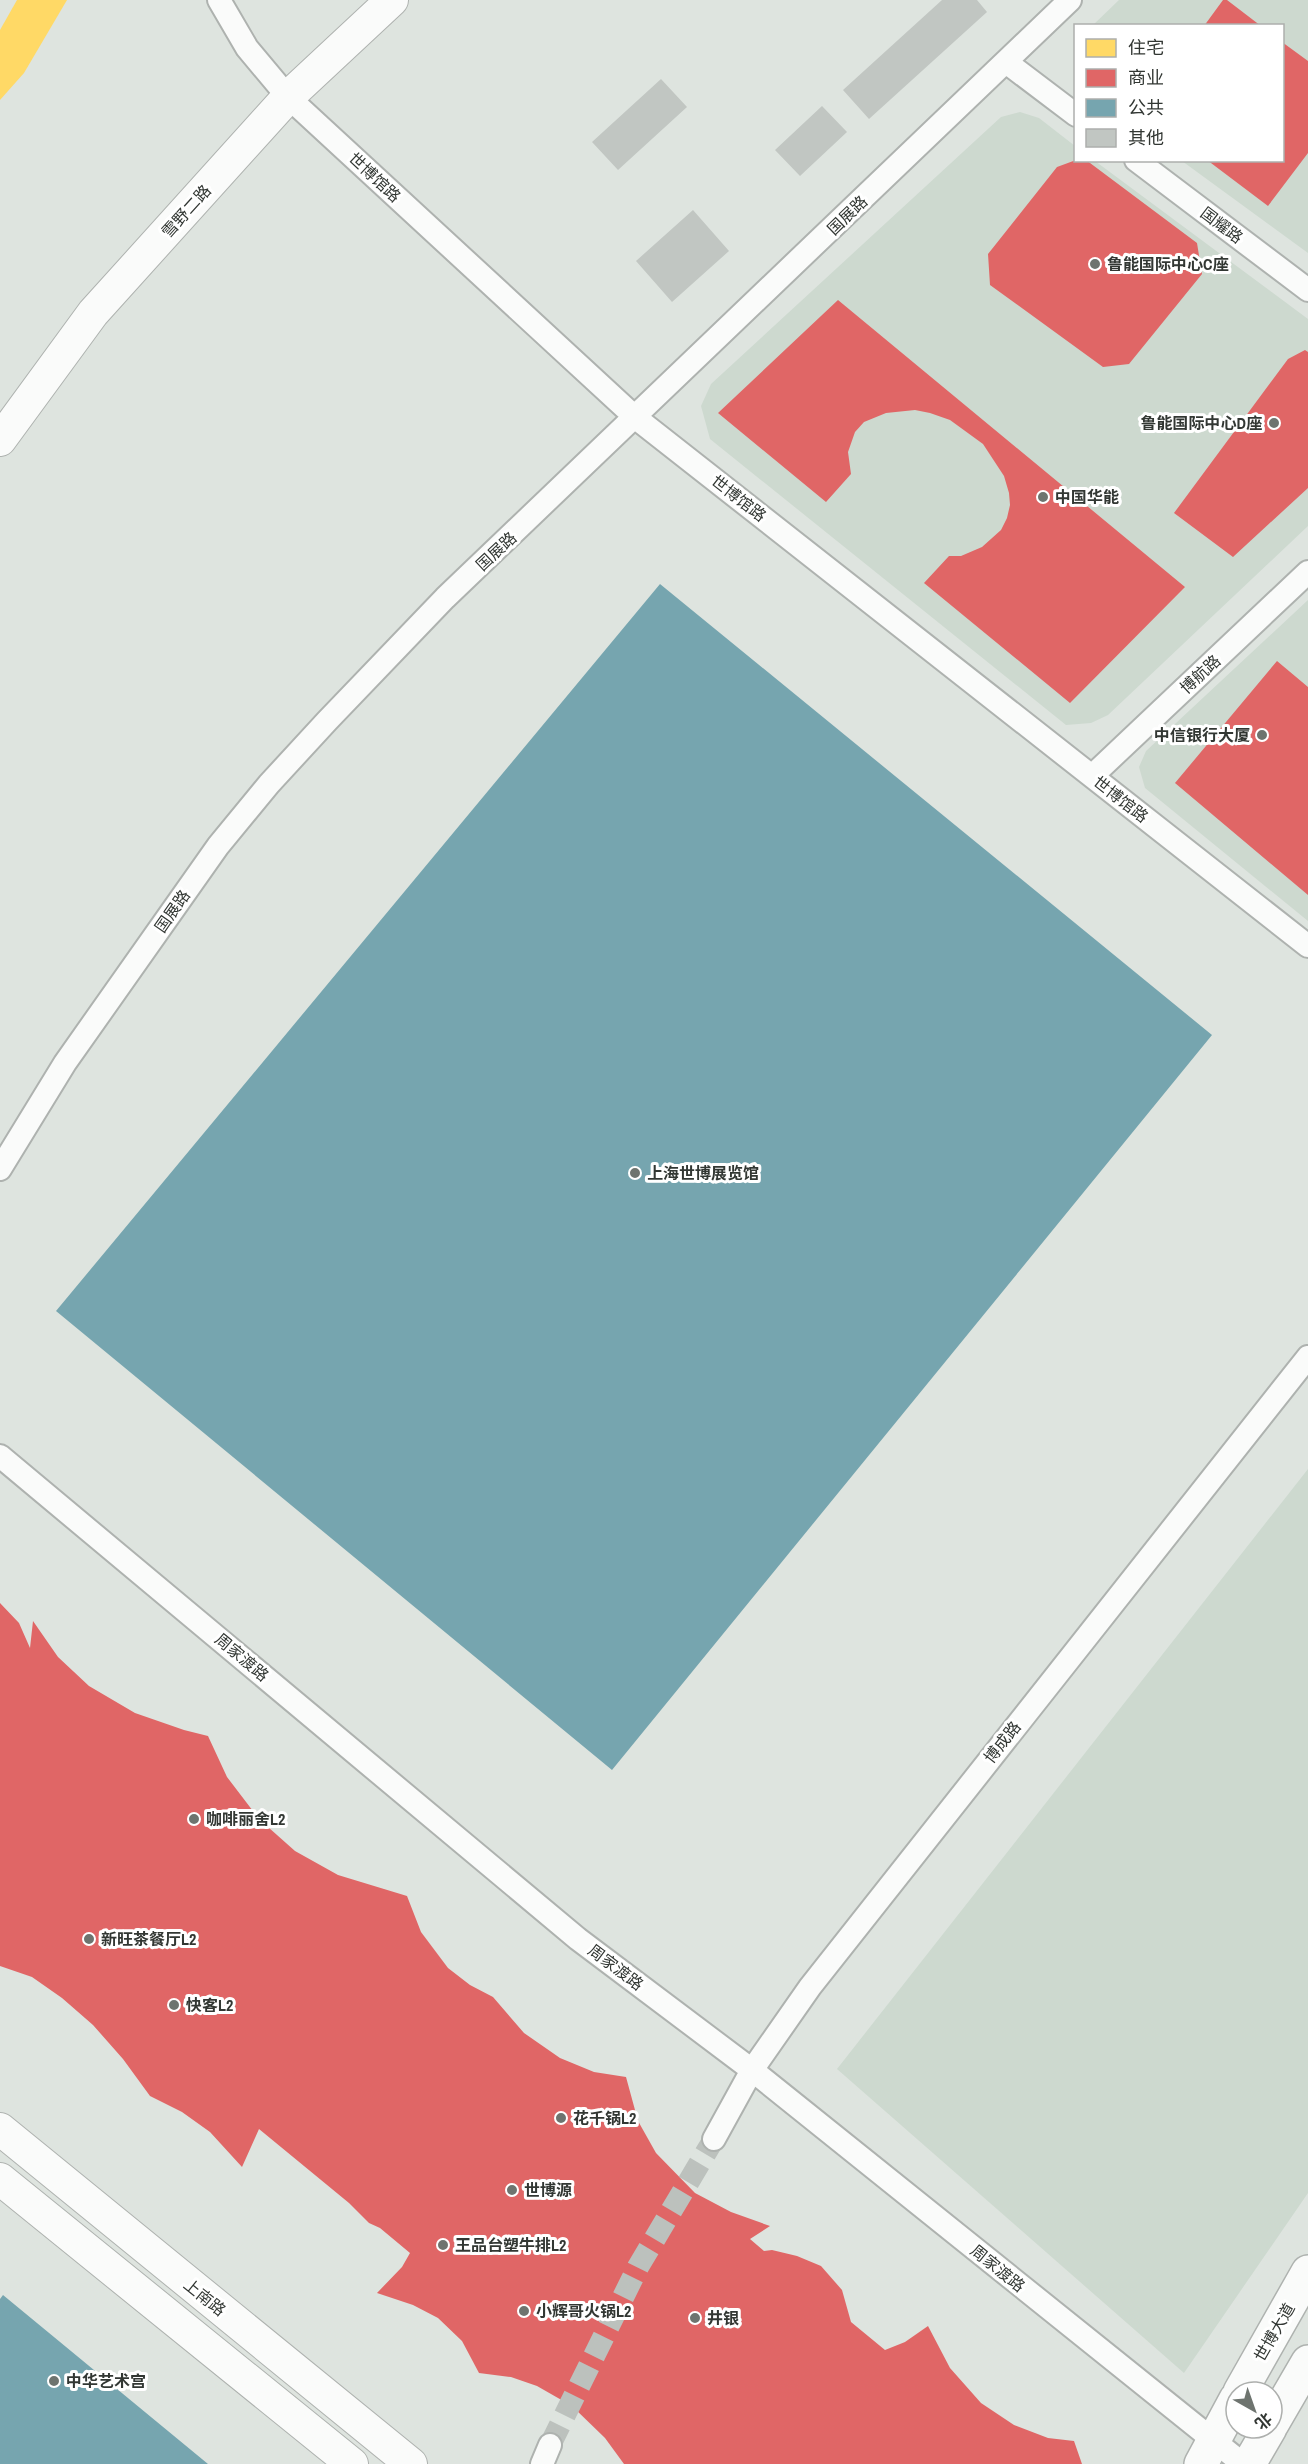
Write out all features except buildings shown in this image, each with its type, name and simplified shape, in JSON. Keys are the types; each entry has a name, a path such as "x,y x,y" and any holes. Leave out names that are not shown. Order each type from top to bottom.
{"main road":[{"name":"雪野二路","path":"0,440 93,313 288,97 392,0"},
{"name":"上南路","path":"0,2129 411,2464"},
{"path":"0,2179 352,2464"},
{"name":"世博大道","path":"1247,2380 1308,2272"},
{"path":"1284,2403 1308,2362"},
{"path":"1207,2452 1224,2421"},
{"path":"1249,2464 1263,2440"}],"street":[{"name":"世博馆路","path":"219,0 248,48 288,97 636,418 1308,946"},
{"name":"国展路","path":"0,1169 65,1064 168,916 218,846 269,784 445,598 636,418 1070,0"},
{"path":"1006,62 1074,113"},
{"name":"国耀路","path":"1139,162 1308,290"},
{"name":"博航路","path":"1092,776 1308,572"},
{"name":"博成路","path":"714,2139 752,2070 817,1977 1308,1357"},
{"name":"周家渡路","path":"0,1456 578,1939 752,2070 1207,2452 1243,2464"}],"shaded area":[{"path":"1119,0 1308,0 1308,253 1183,162 1284,162 1284,24 1094,24"},
{"path":"1020,112 1039,118 1074,145 1074,162 1096,162 1308,319 1308,526 1108,715 1091,723 1066,725 710,439 701,406 711,384 1001,117"},
{"path":"1308,600 1308,921 1145,788 1139,767 1146,751"},
{"path":"1308,1469 1308,2193 1184,2373 837,2069"}],"tunnel":[{"path":"550,2445 638,2267 714,2139"}],"place":[{"name":"鲁能国际中心C座","path":"1095,264"},
{"name":"鲁能国际中心D座","path":"1274,423"},
{"name":"中国华能","path":"1043,497"},
{"name":"中信银行大厦","path":"1262,735"},
{"name":"上海世博展览馆","path":"635,1173"},
{"name":"咖啡丽舍L2","path":"194,1819"},
{"name":"新旺茶餐厅L2","path":"89,1939"},
{"name":"快客L2","path":"174,2005"},
{"name":"花千锅L2","path":"561,2118"},
{"name":"世博源","path":"512,2190"},
{"name":"王品台塑牛排L2","path":"443,2245"},
{"name":"小辉哥火锅L2","path":"524,2311"},
{"name":"井银","path":"695,2318"},
{"name":"中华艺术宫","path":"54,2381"}]}
